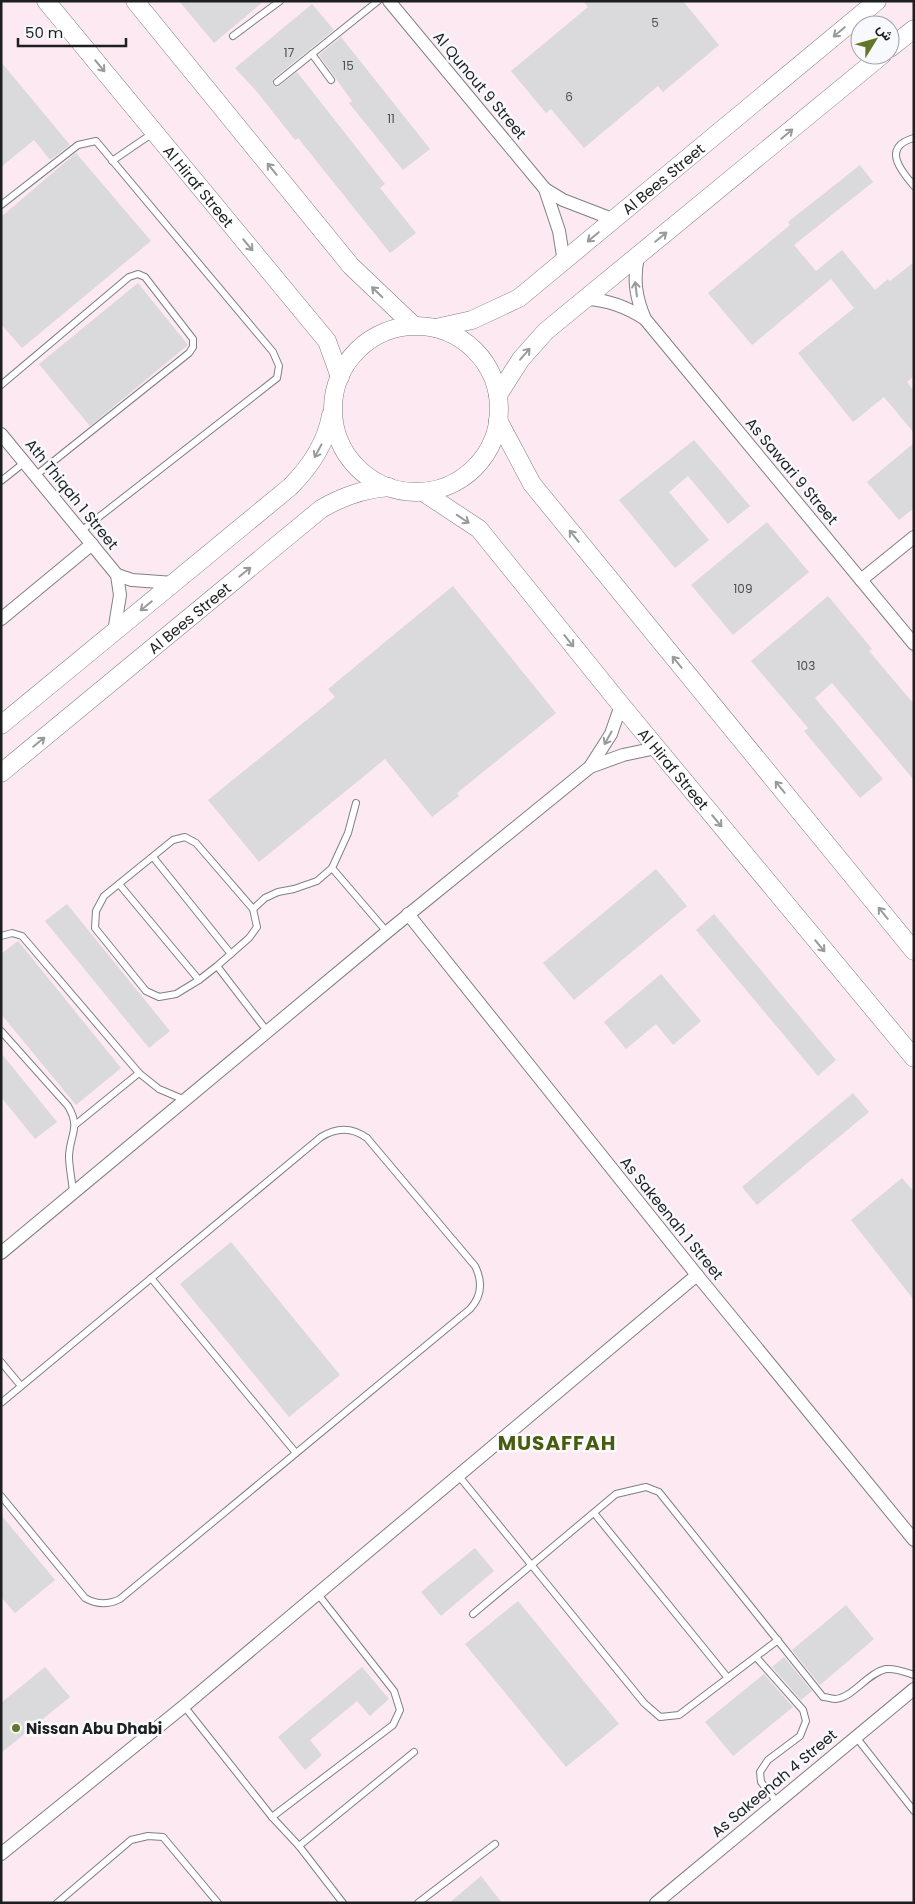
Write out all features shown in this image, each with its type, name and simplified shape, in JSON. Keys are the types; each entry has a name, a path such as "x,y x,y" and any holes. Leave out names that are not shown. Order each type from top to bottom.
{"street":[{"name":"Al Hiraf Street","path":"46,1 327,341 340,376"},
{"path":"135,1 351,266 413,325"},
{"name":"Al Qunout 9 Street","path":"389,1 545,189 553,208 559,231 564,262"},
{"name":"Al Bees Street","path":"436,328 472,320 519,298 877,1"},
{"path":"900,40 914,29"},
{"path":"498,395 521,358 546,331 870,65"},
{"name":"Al Qunout 9 Street","path":"545,189 563,200 614,220"},
{"name":"As Sawari 9 Street","path":"638,257 635,282 640,308 645,320"},
{"name":"As Sawari 9 Street","path":"586,299 612,302 635,312 645,320 914,644"},
{"path":"1,725 290,488 319,450 330,420 332,405 335,390 340,376 352,355 369,340 390,329 413,325 436,328 458,337 477,352 490,372 498,395 498,420 490,447 473,469 450,485 423,492 406,491 389,487 366,475 347,455 336,431 332,405"},
{"path":"498,420 532,484 914,951"},
{"name":"Ath Thiqah 1 Street","path":"1,434 117,575"},
{"name":"Al Bees Street","path":"1,773 321,510 346,496 360,491 389,487"},
{"name":"Al Hiraf Street","path":"423,492 479,529 621,706 914,1058"},
{"path":"860,580 914,537"},
{"path":"1,620 92,544"},
{"path":"114,632 120,595 117,575 132,580 174,583"},
{"path":"590,768 611,734 621,706"},
{"path":"1,1254 408,914 590,768 624,755 656,748"},
{"name":"As Sakeenah 1 Street","path":"408,914 697,1275 914,1540"},
{"path":"1,1854 184,1706 697,1275"},
{"name":"As Sakeenah 4 Street","path":"656,1903 914,1688"}],"lane":[{"path":"277,82 378,1"},
{"path":"233,36 276,2"},
{"path":"312,54 331,80"},
{"path":"112,161 155,132"},
{"path":"914,138 903,143 899,148 896,159 900,170 914,186"},
{"path":"1,205 78,145 96,141 273,352 279,366 277,378 81,531"},
{"path":"1,385 129,277 135,274 145,277 193,339 193,347 189,353 36,476"},
{"path":"1,481 25,462"},
{"path":"253,909 265,898 278,892 317,881 332,868 348,833 356,803"},
{"path":"185,837 196,843 253,909 256,927 249,938 200,980 176,994 159,997 146,991 95,928 96,911 104,896 153,857 173,840 185,837"},
{"path":"153,857 231,954"},
{"path":"332,868 387,932"},
{"path":"119,884 200,980"},
{"path":"1,936 12,933 22,936 139,1074 159,1089 185,1100"},
{"path":"216,966 268,1031"},
{"path":"1,1031 68,1106 72,1113 75,1125 69,1157 74,1193"},
{"path":"75,1125 139,1074"},
{"path":"1,1403 322,1137 336,1130 353,1130 367,1138 475,1266 481,1281 479,1296 470,1309 120,1599 106,1604 91,1601 80,1592 1,1496"},
{"path":"151,1278 296,1453"},
{"path":"1,1362 21,1386"},
{"path":"458,1475 644,1703 660,1717 679,1715 778,1640"},
{"path":"473,1614 616,1494 646,1487 659,1492 823,1697 835,1699 846,1696 866,1679 886,1669 900,1670 914,1675"},
{"path":"594,1513 728,1678"},
{"path":"272,1817 394,1725 400,1710 394,1691 317,1593"},
{"path":"756,1656 803,1710 806,1721 800,1736 768,1760 760,1772 761,1782 777,1802"},
{"path":"184,1706 272,1817 299,1846 343,1903"},
{"path":"856,1737 914,1811"},
{"path":"299,1846 414,1752"},
{"path":"57,1903 131,1840 148,1836 163,1837 218,1903"},
{"path":"418,1903 495,1844"}],"shaded area":[{"path":"1,1 914,1 914,1903 1,1903"}],"building":[{"path":"179,1 264,1 214,43"},
{"path":"583,1 683,1 719,45 663,92 658,86 584,148 551,109 546,113 511,71 588,7"},
{"path":"312,4 334,30 274,78 272,83 278,87 297,72 385,184 380,188 416,233 390,253 298,138 295,140 258,93 235,68"},
{"path":"341,37 430,149 403,170 349,103 352,101 319,55"},
{"path":"1,62 70,145 50,160 34,140 1,167"},
{"path":"76,153 151,241 22,348 1,324 1,217"},
{"path":"860,165 873,182 794,245 816,271 842,250 875,290 914,262 914,376 907,382 914,391 914,433 884,397 853,422 798,353 854,308 831,279 752,345 708,293 790,225 788,222"},
{"path":"138,283 188,345 90,426 39,364"},
{"path":"694,440 750,506 728,524 688,476 669,492 709,540 675,568 619,500"},
{"path":"914,443 914,508 899,520 867,482"},
{"path":"767,522 809,572 733,635 691,585"},
{"path":"453,586 556,713 457,793 459,796 432,817 385,759 259,862 208,800 335,697 328,689"},
{"path":"828,596 872,649 869,651 914,704 914,780 832,683 815,698 883,779 860,798 804,731 808,728 751,661"},
{"path":"656,869 687,906 574,1000 543,963"},
{"path":"67,904 170,1031 149,1048 45,921"},
{"path":"714,914 836,1060 818,1076 696,930"},
{"path":"18,941 121,1068 76,1105 1,1014 1,954"},
{"path":"661,974 701,1021 673,1045 656,1024 626,1049 604,1022"},
{"path":"1,1053 57,1122 35,1139 1,1097"},
{"path":"853,1093 869,1112 757,1205 742,1187"},
{"path":"902,1178 914,1192 914,1300 851,1220"},
{"path":"231,1242 340,1375 289,1417 180,1284"},
{"path":"1,1515 55,1580 15,1613 1,1597"},
{"path":"475,1548 494,1571 441,1616 421,1592"},
{"path":"518,1601 619,1724 566,1767 465,1644"},
{"path":"846,1605 874,1639 820,1685 792,1650"},
{"path":"784,1657 812,1691 801,1700 772,1667"},
{"name":"Nissan Abu Dhabi","path":"45,1667 70,1697 1,1753 1,1703"},
{"path":"362,1667 389,1699 370,1716 357,1701 310,1740 322,1755 305,1770 278,1737"},
{"path":"764,1674 793,1707 733,1756 705,1722"},
{"path":"481,1876 502,1903 449,1903"}],"place":[{"name":"Nissan Abu Dhabi","path":"16,1728"}],"district":[{"name":"MUSAFFAH","path":"557,1443"}]}
